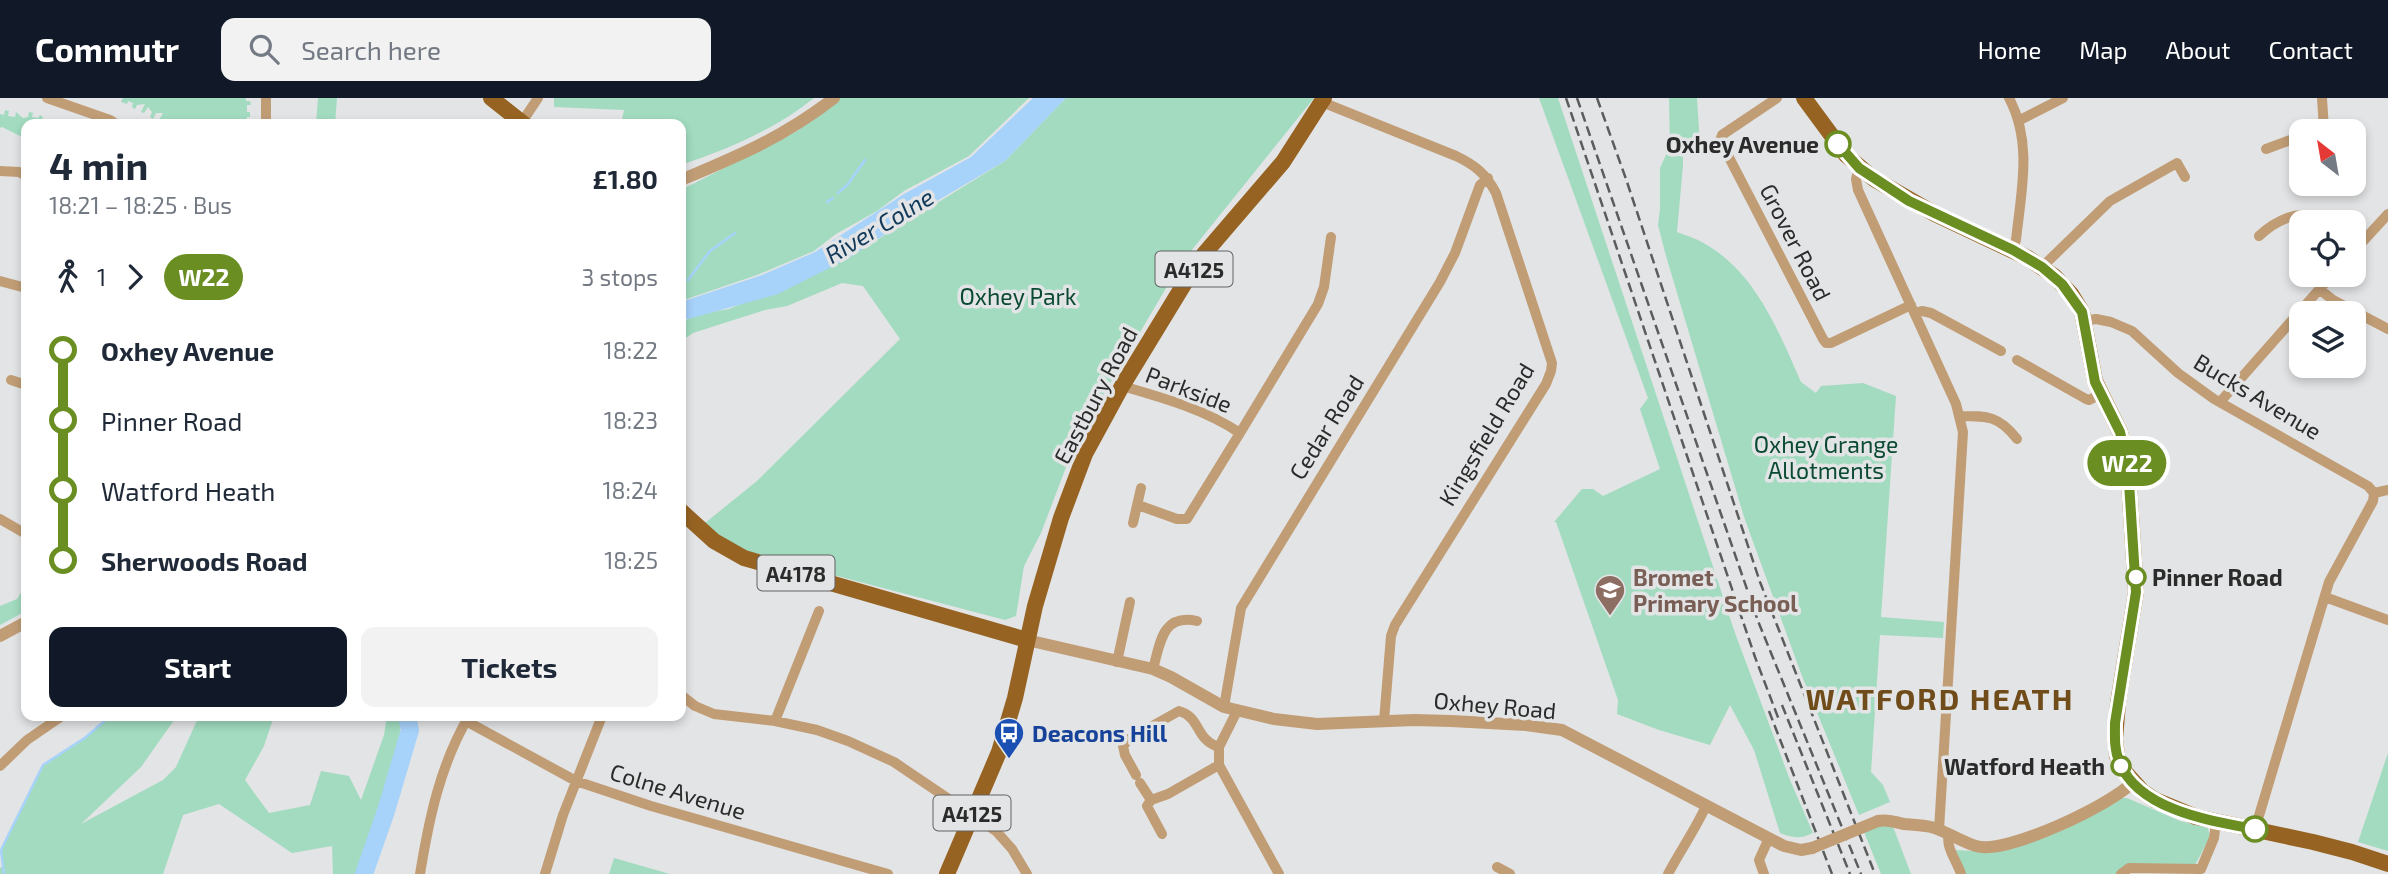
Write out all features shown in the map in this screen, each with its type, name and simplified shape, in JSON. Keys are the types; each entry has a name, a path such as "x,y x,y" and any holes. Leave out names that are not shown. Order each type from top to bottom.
{"main road":[{"path":"491,98 518,119"},
{"path":"1804,98 1824,128 1859,168 1909,201 2013,250 2042,267 2071,294 2082,312 2092,368 2101,394 2120,432 2128,467 2136,592 2118,703 2115,739 2119,764 2133,782 2155,800 2196,817 2353,852 2388,864"},
{"name":"Eastbury Road","path":"947,874 999,752 1015,698 1035,606 1066,505 1085,454 1122,386 1189,276 1204,254 1283,162 1323,100"},
{"name":"A4178","path":"686,516 714,541 744,558 1027,640"}],"street":[{"path":"47,98 107,119"},
{"path":"265,98 266,119"},
{"path":"525,119 538,98"},
{"path":"686,178 786,133 834,98"},
{"name":"Grover Road","path":"1777,98 1723,135 1721,143 1823,340 1831,343 1913,309"},
{"path":"2009,98 2020,120 2025,150 2013,250"},
{"path":"2020,120 2063,98"},
{"path":"2321,119 2322,98"},
{"path":"1323,100 1471,163 1488,178"},
{"path":"2266,149 2289,140"},
{"path":"2042,267 2101,209 2122,194 2177,163 2185,177"},
{"path":"1859,168 1857,190 1961,416 1964,432 1944,832 1961,874"},
{"path":"0,171 21,173"},
{"name":"Cedar Road","path":"1219,747 1230,709 1241,608 1440,282 1455,253 1480,185 1488,178"},
{"name":"Kingsfield Road","path":"1384,721 1391,636 1395,625 1546,384 1551,371 1550,353 1496,193 1488,178"},
{"path":"2366,238 2388,214"},
{"path":"2259,236 2274,224 2289,219"},
{"name":"Parkside","path":"1138,505 1177,519 1187,519 1321,298 1331,237"},
{"path":"0,281 21,287"},
{"path":"2220,402 2319,289 2333,300 2388,330"},
{"path":"1913,309 1931,313 2001,351"},
{"name":"Bucks Avenue","path":"2084,321 2111,322 2132,331 2190,383 2368,486 2374,493"},
{"path":"2017,360 2086,399 2090,400 2101,394"},
{"path":"11,380 21,383"},
{"name":"Parkside","path":"1122,386 1213,416 1240,433"},
{"path":"1961,416 1989,416 2009,429 2017,439"},
{"path":"1133,523 1141,488"},
{"path":"2255,829 2334,571 2373,501 2374,493 2388,490"},
{"path":"0,519 21,531"},
{"path":"2325,597 2388,620"},
{"path":"1117,662 1130,602"},
{"path":"775,721 819,611"},
{"path":"1153,669 1161,638 1169,626 1181,620 1197,621"},
{"path":"0,636 21,625"},
{"name":"Oxhey Road","path":"1027,640 1153,669 1230,709 1308,723 1487,723 1562,730 1769,838 1797,849 1812,848 1878,821 1889,820 1944,832"},
{"path":"686,699 714,714 775,721 817,730 894,762 972,813 1005,840 1027,874"},
{"path":"1151,800 1125,755 1124,746 1129,739 1179,710 1192,718 1206,742 1219,747 1219,765 1279,874"},
{"path":"0,766 27,740 55,721"},
{"path":"420,874 437,788 466,721"},
{"name":"Colne Avenue","path":"471,721 576,781 651,806 888,874"},
{"path":"545,874 562,815 600,721"},
{"path":"1151,800 1168,794 1219,765"},
{"path":"1944,832 1978,846 2009,844 2048,830 2111,799 2133,782"},
{"path":"1151,800 1148,809 1162,834"},
{"path":"1668,874 1706,806"},
{"path":"2121,874 2129,868 2201,869 2214,838 2216,822"},
{"path":"1764,874 1759,860 1769,838"},
{"path":"1497,867 1510,874"}],"green space":[{"path":"123,98 246,98 251,105 247,105 250,117 247,119 160,119 163,113 156,113 153,119 148,107 144,113 141,112 145,104 137,105 135,109 132,107 133,103 121,102"},
{"path":"318,98 337,98 335,119 316,119"},
{"path":"554,98 814,98 783,120 750,138 686,163 686,119 622,119 624,110 554,107"},
{"path":"840,98 1029,98 969,156 904,191 814,251 757,275 686,299 686,187 797,131"},
{"name":"Oxhey Park","path":"1066,98 1314,98 1179,266 1076,441 1041,533 1024,566 1016,616 1005,620 731,548 705,523 757,481 900,339 863,286 842,283 787,306 765,310 686,338 686,320 696,315 729,309 846,259 1005,161"},
{"path":"1539,98 1558,98 1735,633 1790,780 1813,833 1809,835 1797,837 1780,833 1754,750 1730,705 1710,745 1617,714 1618,700 1554,522 1582,489 1593,489 1603,496 1660,469 1640,409 1648,398"},
{"name":"Oxhey Grange Allotments","path":"1669,98 1697,98 1700,145 1683,149 1677,232 1707,245 1739,272 1775,324 1801,382 1816,393 1821,386 1863,383 1896,396 1881,617 1944,622 1943,638 1880,635 1871,772 1883,785 1890,802 1859,815 1802,676 1744,517 1666,256 1658,225 1660,168 1670,146"},
{"path":"5,110 9,111 8,116 15,117 16,112 23,118 28,117 29,112 33,113 32,117 38,118 40,115 43,119 21,119 21,136 0,128 0,114 4,115"},
{"path":"21,593 21,614 0,625 0,606 17,599"},
{"path":"105,721 173,721 141,767 81,824 163,780 176,767 197,721 272,721 264,746 245,780 269,813 310,805 321,771 349,776 361,800 384,735 386,721 401,721 397,754 356,874 333,874 332,846 292,853 219,804 183,815 163,874 0,874 0,868 3,866 1,850 43,765 86,738"},
{"path":"2388,753 2388,851 2358,842"},
{"path":"2120,798 2127,798 2180,821 2208,828 2210,837 2194,867 2118,874 1962,874 1956,850 1989,852"},
{"path":"1892,824 1911,874 1881,874 1864,832"},
{"path":"614,858 670,874 609,874"}],"water":[{"path":"1033,98 1066,98 1005,161 925,208 849,258 778,294 686,320 686,300 762,275 815,252 904,194 971,157"}],"waterway":[{"path":"838,193 865,160"},
{"path":"827,202 833,198"},
{"path":"688,280 710,251 735,233"},
{"path":"4,874 1,850 43,765 86,737 104,721"},
{"name":"River Colne","path":"364,874 410,730 408,721"}],"railway":[{"path":"1566,98 1755,657 1779,720"},
{"path":"1577,98 1758,621 1861,874"},
{"path":"1597,98 1760,582 1875,874"},
{"path":"1782,705 1850,874"},
{"path":"1769,711 1832,874"}],"bus line":[{"name":"W22","path":"1838,144 1859,168 1909,201 2013,250 2042,267 2054,276 2077,303 2082,312 2095,382 2120,432 2128,467 2136,592 2115,723 2119,764 2133,782 2155,800 2196,817 2255,829"}],"place":[{"name":"Oxhey Avenue","path":"1838,144"},
{"name":"Pinner Road","path":"2136,577"},
{"name":"Bromet Primary School","path":"1610,617"},
{"name":"Deacons Hill","path":"1009,760"},
{"name":"Watford Heath","path":"2121,766"}],"district":[{"name":"WATFORD HEATH","path":"1940,698"}]}
